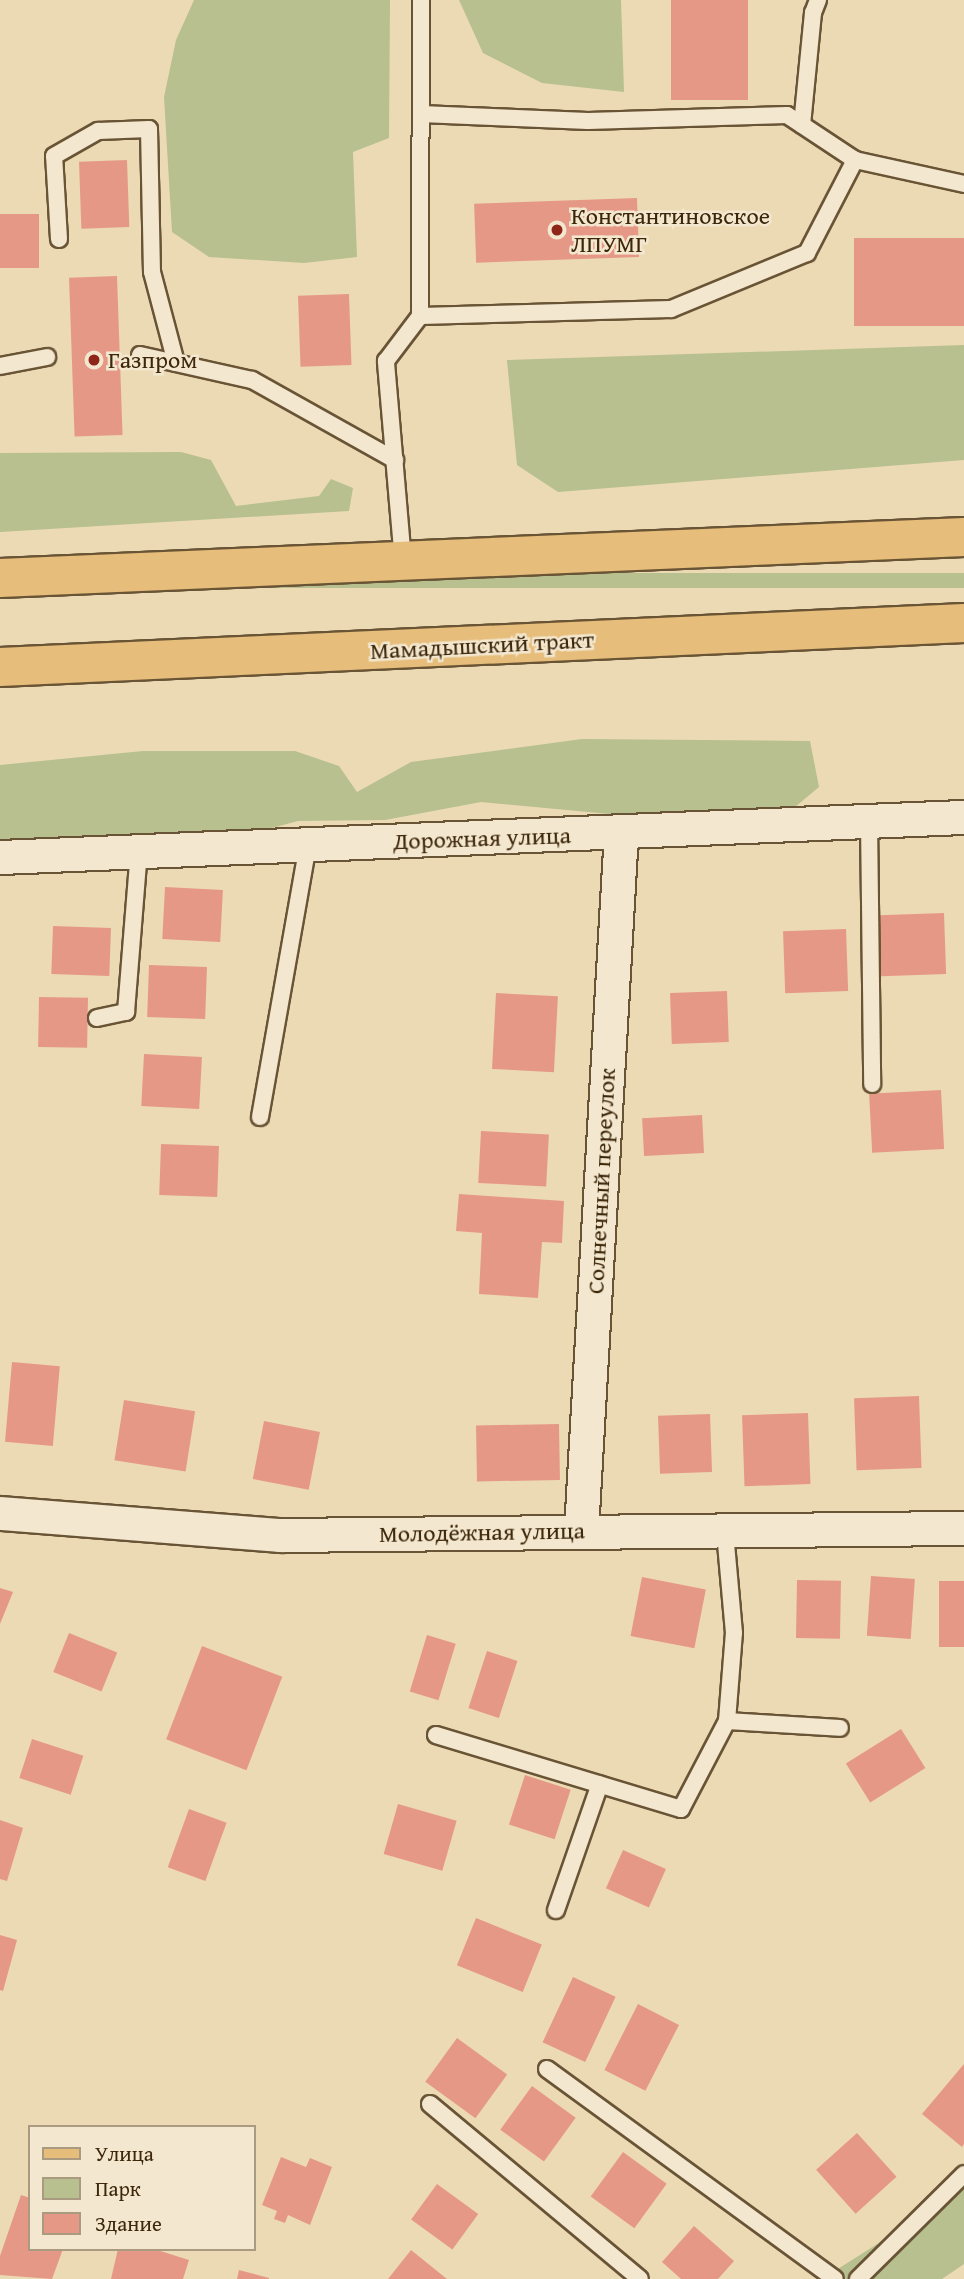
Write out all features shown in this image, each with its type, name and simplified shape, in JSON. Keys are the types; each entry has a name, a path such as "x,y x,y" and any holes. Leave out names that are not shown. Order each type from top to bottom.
{"main road":[{"path":"0,578 964,537"},
{"name":"Мамадышский тракт","path":"0,667 964,623"}],"street":[{"name":"Дорожная улица","path":"0,857 964,817"},
{"name":"Солнечный переулок","path":"581,1530 621,833"},
{"name":"Молодёжная улица","path":"0,1513 280,1535 964,1528"}],"lane":[{"path":"403,561 386,361 420,316 421,0"},
{"path":"802,125 818,0"},
{"path":"421,114 588,121 787,115 855,160 964,184"},
{"path":"59,239 54,156 98,131 149,129 152,272 176,363"},
{"path":"420,316 671,309 807,253 855,160"},
{"path":"140,355 252,380 395,460"},
{"path":"0,366 47,357"},
{"path":"869,821 872,1084"},
{"path":"260,1117 308,845"},
{"path":"97,1018 126,1012 139,851"},
{"path":"436,1735 681,1808 727,1721 734,1633 725,1532"},
{"path":"727,1721 839,1728"},
{"path":"556,1910 600,1784"},
{"path":"547,2069 835,2279"},
{"path":"430,2104 640,2279"},
{"path":"859,2279 964,2174"}],"green space":[{"path":"194,0 390,0 389,138 353,152 357,257 304,263 209,257 172,232 164,97 176,40"},
{"path":"459,0 621,0 624,92 542,83 483,53"},
{"path":"964,345 964,460 558,492 517,465 507,360"},
{"path":"181,452 211,460 236,506 319,496 331,479 353,488 349,511 0,532 0,453"},
{"path":"0,573 964,573 964,588 0,588"},
{"path":"582,739 810,741 819,787 789,812 620,815 481,802 385,820 298,821 249,834 65,838 0,846 0,765 143,751 295,751 339,766 357,792 411,762"},
{"path":"964,2189 964,2264 942,2279 822,2279"}],"building":[{"path":"671,0 748,0 748,100 671,100"},
{"path":"127,160 129,227 81,229 79,162"},
{"name":"Константиновское ЛПУМГ","path":"637,198 639,257 476,263 474,204"},
{"path":"0,214 39,214 39,268 0,268"},
{"path":"854,238 964,238 964,326 854,326"},
{"path":"117,276 123,435 75,437 69,278"},
{"path":"349,294 351,365 301,367 298,296"},
{"path":"165,887 223,890 220,942 162,939"},
{"path":"944,913 946,974 881,976 879,915"},
{"path":"53,926 111,928 109,976 51,974"},
{"path":"846,929 848,991 785,993 783,931"},
{"path":"149,965 207,967 205,1019 147,1017"},
{"path":"727,991 729,1042 672,1044 670,993"},
{"path":"496,993 558,996 554,1072 492,1069"},
{"path":"39,997 88,998 87,1048 38,1047"},
{"path":"144,1054 202,1057 199,1109 141,1106"},
{"path":"941,1090 944,1149 872,1153 869,1094"},
{"path":"702,1115 704,1153 644,1156 642,1118"},
{"path":"481,1131 549,1135 546,1186 478,1183"},
{"path":"161,1144 219,1146 217,1197 159,1195"},
{"path":"459,1194 564,1201 562,1243 542,1242 538,1298 479,1294 482,1233 456,1231"},
{"path":"12,1362 60,1366 53,1446 5,1442"},
{"path":"919,1396 922,1468 857,1470 854,1398"},
{"path":"124,1400 195,1411 186,1472 114,1460"},
{"path":"808,1413 810,1484 745,1486 742,1415"},
{"path":"710,1414 712,1472 660,1474 658,1416"},
{"path":"264,1421 320,1432 309,1490 253,1479"},
{"path":"559,1424 560,1480 477,1481 476,1425"},
{"path":"871,1576 915,1579 911,1639 867,1636"},
{"path":"642,1577 706,1589 694,1648 631,1636"},
{"path":"797,1580 841,1581 840,1639 796,1638"},
{"path":"939,1581 964,1581 964,1647 939,1647"},
{"path":"0,1588 13,1592 0,1624"},
{"path":"69,1633 117,1652 101,1691 53,1672"},
{"path":"427,1635 456,1644 438,1700 410,1691"},
{"path":"202,1646 282,1677 246,1770 166,1739"},
{"path":"487,1651 517,1661 499,1718 468,1708"},
{"path":"901,1729 925,1768 870,1802 846,1763"},
{"path":"32,1739 83,1756 71,1795 19,1778"},
{"path":"525,1775 571,1790 555,1839 509,1824"},
{"path":"398,1804 457,1821 442,1871 384,1854"},
{"path":"189,1809 227,1823 205,1881 168,1867"},
{"path":"0,1820 23,1828 7,1881 0,1879"},
{"path":"623,1850 666,1869 649,1907 606,1888"},
{"path":"476,1918 542,1945 523,1992 457,1965"},
{"path":"0,1935 17,1940 3,1991 0,1990"},
{"path":"573,1977 616,1997 585,2062 543,2042"},
{"path":"638,2004 679,2025 645,2091 604,2070"},
{"path":"457,2038 507,2074 475,2118 425,2082"},
{"path":"964,2064 964,2144 962,2147 922,2114"},
{"path":"532,2086 576,2118 544,2161 500,2130"},
{"path":"857,2133 896,2177 856,2214 816,2170"},
{"path":"623,2152 667,2184 634,2228 591,2196"},
{"path":"281,2157 306,2167 310,2158 332,2167 310,2225 288,2215 285,2223 274,2219 277,2211 262,2205"},
{"path":"437,2184 478,2214 452,2250 411,2220"},
{"path":"21,2195 28,2197 28,2251 62,2251 52,2279 0,2275 0,2256"},
{"path":"694,2226 734,2261 718,2279 681,2279 662,2262"},
{"path":"411,2250 447,2279 388,2279"},
{"path":"118,2251 160,2251 189,2260 183,2279 111,2279"},
{"path":"239,2270 269,2278 269,2279 237,2279"}],"place":[{"name":"Константиновское ЛПУМГ","path":"557,230"},
{"name":"Газпром","path":"94,360"}]}
